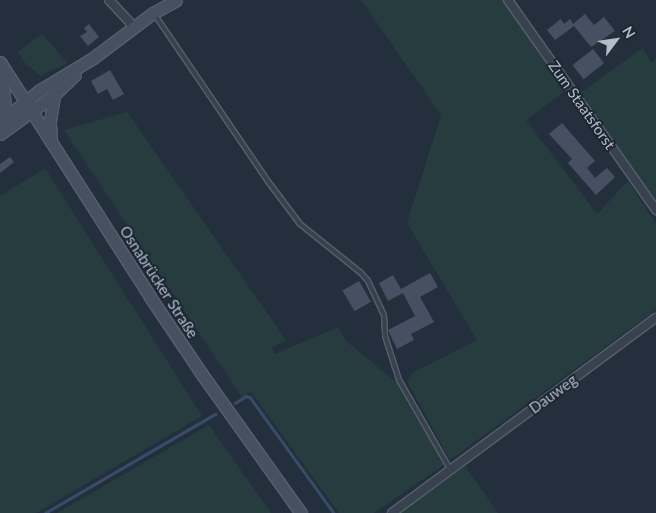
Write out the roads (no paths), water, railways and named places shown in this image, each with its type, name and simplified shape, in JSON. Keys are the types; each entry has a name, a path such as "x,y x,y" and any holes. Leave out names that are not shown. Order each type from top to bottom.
{"main road":[{"path":"0,121 24,101 93,58 134,27 176,0"},
{"path":"0,134 54,95 93,58"},
{"name":"Osnabrücker Straße","path":"0,62 51,144 201,373 301,513"},
{"path":"0,68 4,80 5,105 0,121"},
{"path":"51,144 50,121 54,95"}],"street":[{"path":"109,0 134,27"},
{"name":"Zum Staatsforst","path":"508,0 656,210"},
{"name":"Dauweg","path":"392,513 656,318"}],"lane":[{"path":"153,14 267,180 300,224 360,272 368,281 384,315 385,336 400,380 451,470"}],"waterway":[{"path":"235,403 246,396 250,397 334,513"},
{"path":"45,513 215,414"}]}
